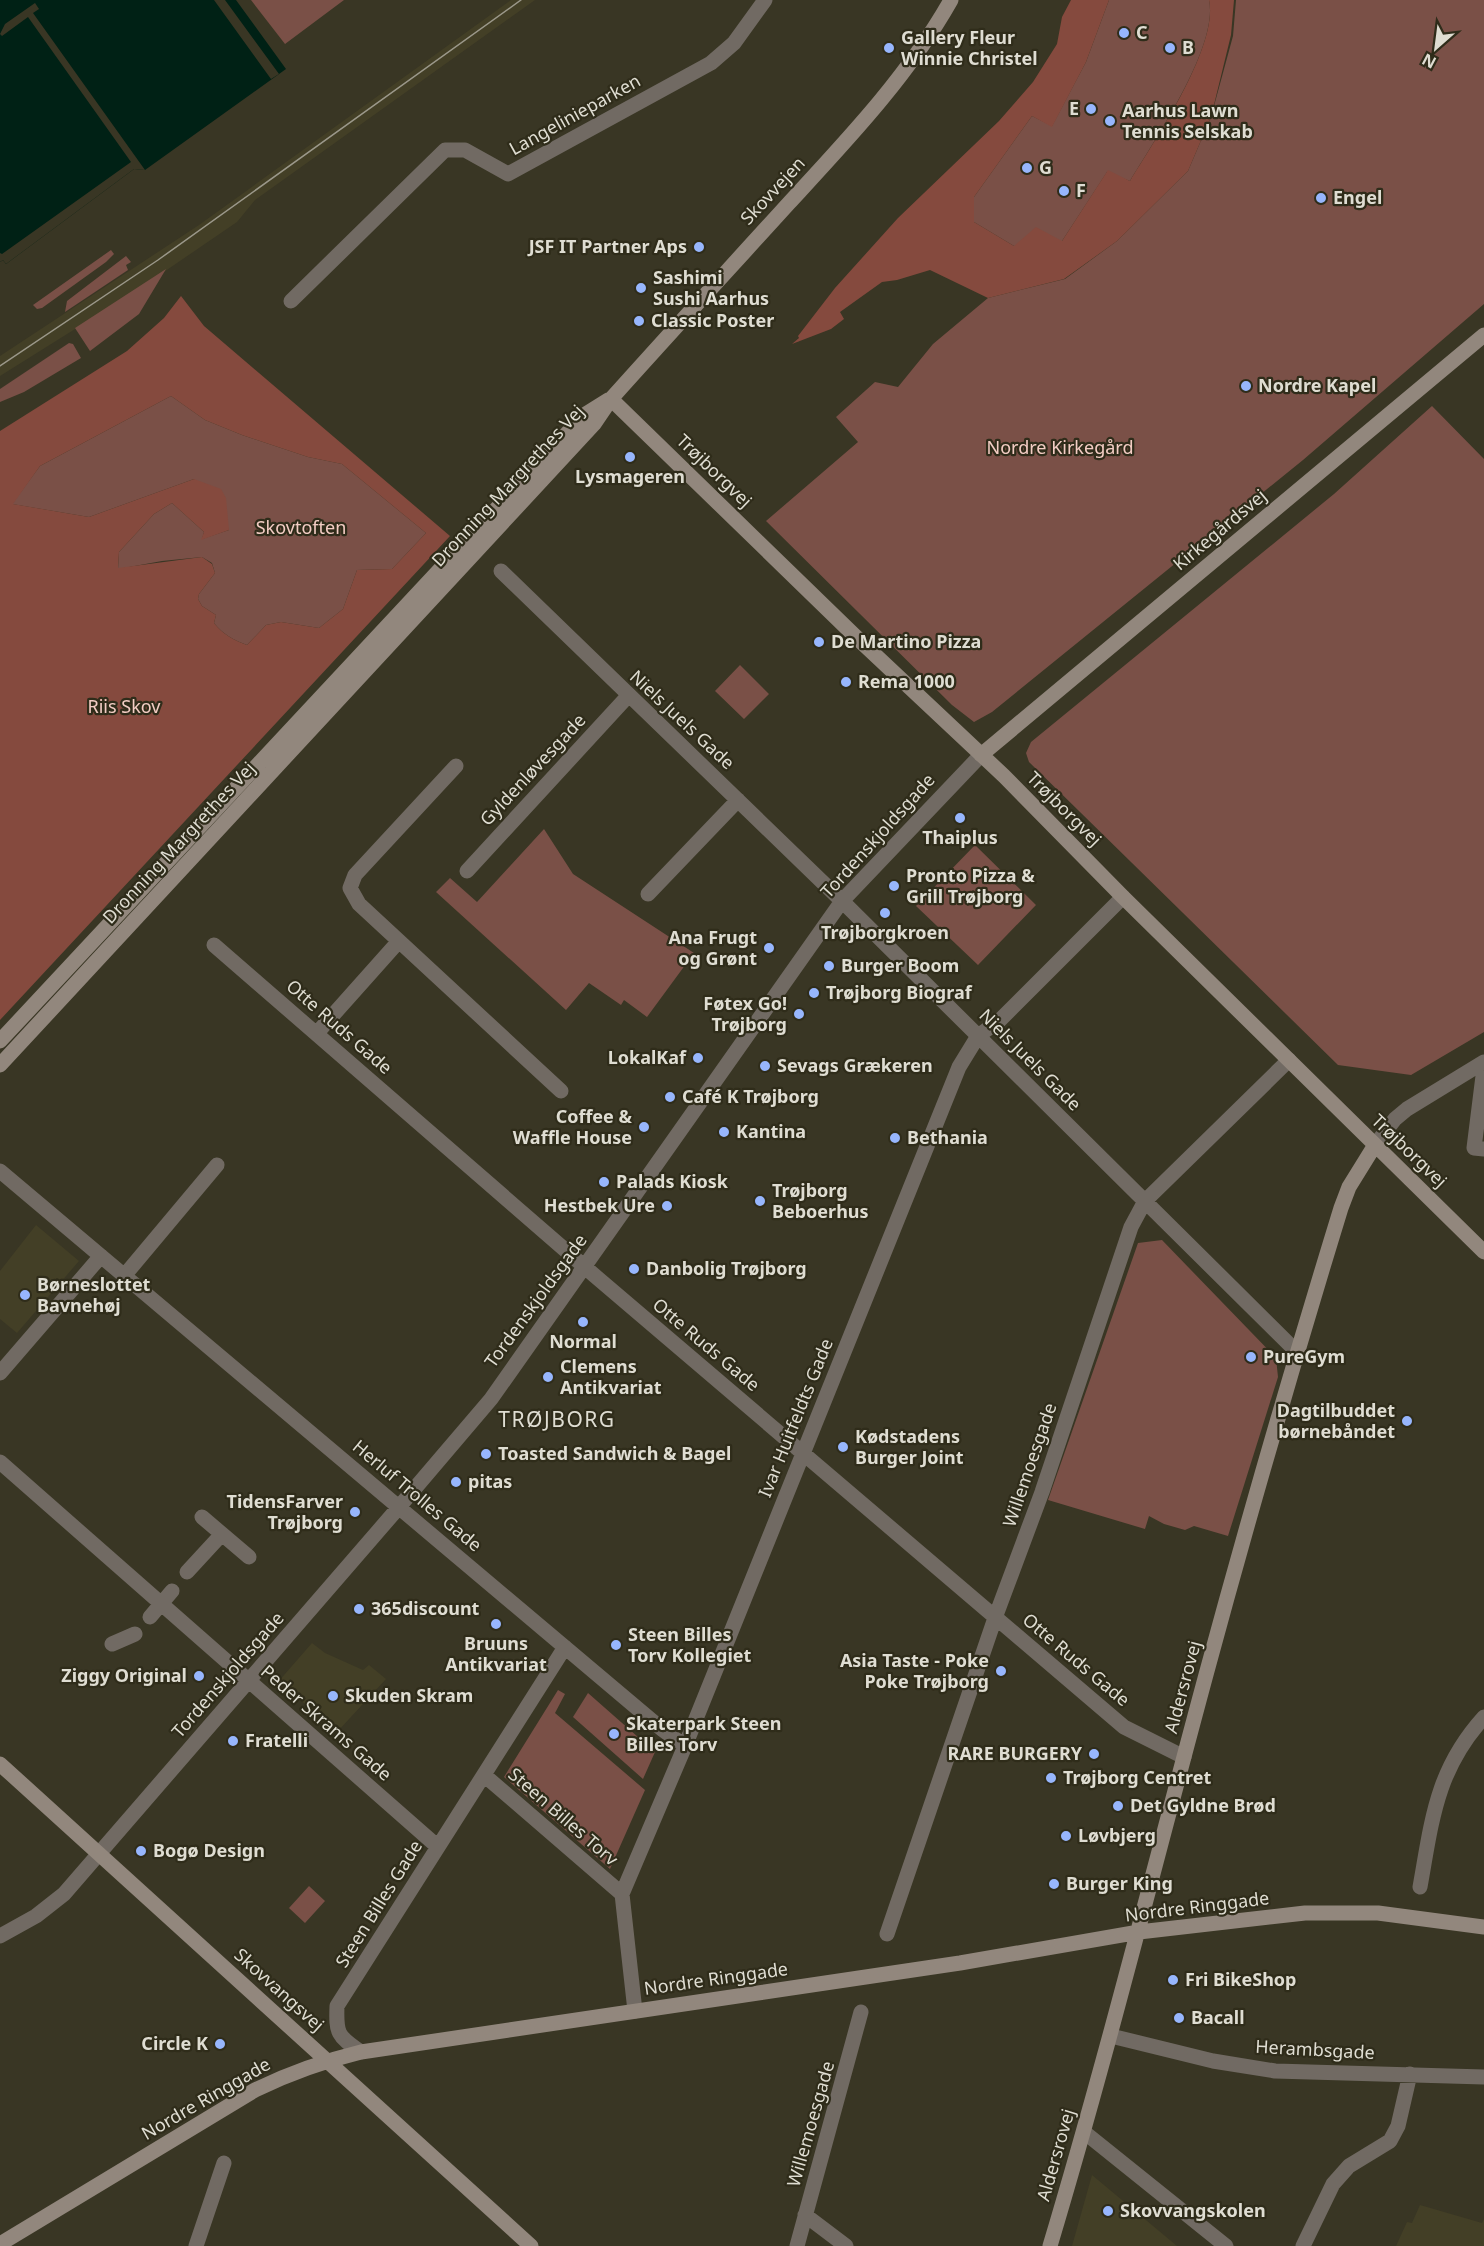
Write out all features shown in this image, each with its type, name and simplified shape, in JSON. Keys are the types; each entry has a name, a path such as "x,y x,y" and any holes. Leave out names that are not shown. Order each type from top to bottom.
{"street":[{"name":"Langelinieparken","path":"291,301 445,150 465,150 508,174 711,63 734,43 765,0"},
{"name":"Skovvejen","path":"611,399 891,88 915,57 951,0"},
{"name":"Kirkegårdsvej","path":"981,755 1484,334"},
{"name":"Trøjborgvej","path":"611,399 981,755 1484,1252"},
{"name":"Dronning Margrethes Vej","path":"0,1041 584,415 611,399"},
{"name":"Dronning Margrethes Vej","path":"0,1065 588,430 611,399"},
{"name":"Niels Juels Gade","path":"501,572 842,901 1297,1352"},
{"name":"Gyldenløvesgade","path":"467,871 628,696"},
{"name":"Tordenskjoldsgade","path":"0,1936 51,1907 101,1854 491,1399 842,901 981,755"},
{"path":"456,766 355,875 350,888 359,904 561,1091"},
{"path":"648,894 738,800"},
{"name":"Ivar Huitfeldts Gade","path":"635,2011 622,1894 685,1746 958,1067 978,1036 1000,1020 1123,897"},
{"path":"317,1033 399,941"},
{"name":"Otte Ruds Gade","path":"214,945 585,1268 1124,1727 1185,1757"},
{"name":"Willemoesgade","path":"887,1934 995,1618 1039,1503 1131,1227 1145,1201 1289,1060"},
{"path":"1376,1145 1395,1119 1407,1109 1484,1062"},
{"path":"1479,1148 1484,1068"},
{"name":"Aldersrovej","path":"1050,2246 1111,2036 1185,1757 1297,1352 1349,1187 1376,1145"},
{"path":"124,1276 217,1165"},
{"name":"Herluf Trolles Gade","path":"0,1171 669,1736 685,1746"},
{"path":"0,1373 101,1256"},
{"name":"Peder Skrams Gade","path":"1,1465 438,1847"},
{"path":"202,1517 249,1557"},
{"path":"188,1572 222,1534"},
{"path":"150,1617 172,1591"},
{"path":"112,1644 135,1634"},
{"name":"Steen Billes Torv","path":"565,1647 484,1775 622,1894"},
{"path":"1420,1887 1434,1810 1443,1783 1457,1751 1484,1717"},
{"name":"Skovvangsvej","path":"0,1764 531,2246"},
{"name":"Steen Billes Gade","path":"361,2052 344,2039 336,2027 338,2006 484,1775"},
{"name":"Nordre Ringgade","path":"0,2244 255,2090 291,2073 327,2060 361,2052 960,1963 1139,1932 1305,1913 1378,1913 1484,1927"},
{"name":"Willemoesgade","path":"797,2246 861,2012"},
{"name":"Herambsgade","path":"1111,2036 1213,2061 1275,2071 1484,2077"},
{"path":"1303,2246 1333,2184 1349,2166 1390,2141 1398,2126 1410,2074"},
{"path":"1084,2132 1226,2246"},
{"path":"196,2246 224,2163"},
{"path":"806,2215 846,2246"}],"shaded area":[{"path":"0,0 236,0 286,69 145,170 134,169 6,264 3,260 0,262"},
{"path":"511,0 535,0 255,200 237,222 139,289 0,376 0,356 199,225"},
{"name":"Børneslottet Bavnehøj","path":"36,1225 79,1261 17,1333 0,1319 0,1271"},
{"name":"Skuden Skram","path":"312,1643 325,1653 363,1670 369,1665 386,1679 338,1731 278,1682"},
{"name":"Skovvangskolen","path":"1092,2175 1177,2246 1072,2246"},
{"path":"1420,2205 1482,2223 1484,2219 1484,2246 1396,2246 1407,2222 1412,2223"}],"green space":[{"path":"251,0 344,0 285,44"},
{"path":"1071,0 1109,0 1086,62 1052,127 1032,116 974,197 974,222 1014,246 1036,227 1062,241 1108,170 1130,181 1169,118 1195,67 1210,19 1209,0 1234,0 1231,35 1211,117 1188,171 1117,241 1064,279 988,298 930,270 882,282 840,312 844,319 831,329 792,344 799,338 798,336 835,288 898,218 999,121 1033,82 1057,44 1062,17"},
{"name":"Aarhus Lawn Tennis Selskab","path":"1109,0 1209,0 1209,19 1195,67 1168,118 1130,181 1107,172 1062,241 1014,246 974,222 974,197 1032,116 1052,126 1086,62"},
{"name":"Nordre Kirkegård","path":"1236,0 1484,0 1484,304 1303,460 992,712 974,722 952,705 766,521 858,442 836,417 875,382 898,387 933,344 988,298 1065,279 1117,241 1188,171 1211,117 1233,36"},
{"path":"111,250 114,254 106,262 42,308 37,309 33,305"},
{"path":"126,256 131,262 126,265 128,270 65,312 67,301"},
{"path":"166,269 139,314 90,351 75,328"},
{"name":"Riis Skov","path":"181,296 204,326 450,536 0,1020 0,431 127,351 164,318","holes":["171,396 205,420 308,457 342,464 426,533 392,569 357,570 343,609 319,628 281,622 266,625 247,645 221,630 214,623 216,615 202,606 198,599 199,594 215,573 212,564 202,557 118,568 119,552 154,514 172,503 204,532 201,540 229,530 226,498 221,489 194,479 89,517 13,504 40,466"]},
{"path":"69,343 73,344 81,358 24,392 0,402 0,389"},
{"name":"Skovtoften","path":"171,396 205,420 242,435 308,457 342,464 426,533 392,569 357,570 343,609 319,628 281,622 266,625 247,645 221,630 214,623 216,615 202,606 198,599 199,594 215,573 212,563 202,557 118,569 119,552 154,514 172,503 204,532 202,539 229,530 194,479 89,517 12,504 40,466"},
{"path":"1432,406 1484,459 1484,1032 1411,1075 1338,1065 1029,762 1026,753 1031,742 1334,494"},
{"path":"740,665 769,694 744,719 715,691"},
{"path":"544,829 573,874 694,953 647,1017 624,1000 621,1005 589,983 566,1010 436,892 450,878 477,902"},
{"path":"975,845 1036,905 978,965 916,906"},
{"path":"1162,1240 1276,1358 1278,1377 1228,1536 1194,1526 1185,1530 1164,1524 1149,1516 1145,1529 1048,1500 1138,1243"},
{"path":"558,1690 565,1694 555,1713 645,1790 610,1869 504,1777"},
{"name":"Skaterpark Steen Billes Torv","path":"588,1693 655,1752 643,1779 573,1717"},
{"path":"309,1886 325,1901 305,1923 289,1908"}],"pier":[{"path":"214,0 225,0 279,74 271,79"},
{"path":"35,3 39,9 33,13 145,170 134,169 6,264 3,260 0,262 0,253 2,254 131,162 28,17 2,36 0,34 5,24"}],"tram line":[{"path":"0,366 158,260 521,0"}],"place":[{"name":"C","path":"1124,33"},
{"name":"Gallery Fleur Winnie Christel","path":"889,48"},
{"name":"B","path":"1170,48"},
{"name":"E","path":"1091,109"},
{"name":"Aarhus Lawn Tennis Selskab","path":"1110,121"},
{"name":"G","path":"1027,168"},
{"name":"F","path":"1064,191"},
{"name":"Engel","path":"1321,198"},
{"name":"JSF IT Partner Aps","path":"699,247"},
{"name":"Sashimi Sushi Aarhus","path":"641,288"},
{"name":"Classic Poster","path":"639,321"},
{"name":"Nordre Kapel","path":"1246,386"},
{"name":"Lysmageren","path":"630,457"},
{"name":"De Martino Pizza","path":"819,642"},
{"name":"Rema 1000","path":"846,682"},
{"name":"Thaiplus","path":"960,818"},
{"name":"Pronto Pizza & Grill Trøjborg","path":"894,886"},
{"name":"Trøjborgkroen","path":"885,913"},
{"name":"Ana Frugt og Grønt","path":"769,948"},
{"name":"Burger Boom","path":"829,966"},
{"name":"Trøjborg Biograf","path":"814,993"},
{"name":"Føtex Go! Trøjborg","path":"799,1014"},
{"name":"LokalKaf","path":"698,1058"},
{"name":"Sevags Grækeren","path":"765,1066"},
{"name":"Café K Trøjborg","path":"670,1097"},
{"name":"Coffee & Waffle House","path":"644,1127"},
{"name":"Kantina","path":"724,1132"},
{"name":"Bethania","path":"895,1138"},
{"name":"Palads Kiosk","path":"604,1182"},
{"name":"Trøjborg Beboerhus","path":"760,1201"},
{"name":"Hestbek Ure","path":"667,1206"},
{"name":"Danbolig Trøjborg","path":"634,1269"},
{"name":"Børneslottet Bavnehøj","path":"25,1295"},
{"name":"Normal","path":"583,1322"},
{"name":"PureGym","path":"1251,1357"},
{"name":"Clemens Antikvariat","path":"548,1377"},
{"name":"Dagtilbuddet børnebåndet","path":"1407,1421"},
{"name":"Kødstadens Burger Joint","path":"843,1447"},
{"name":"Toasted Sandwich & Bagel","path":"486,1454"},
{"name":"pitas","path":"456,1482"},
{"name":"TidensFarver Trøjborg","path":"355,1512"},
{"name":"365discount","path":"359,1609"},
{"name":"Bruuns Antikvariat","path":"496,1624"},
{"name":"Steen Billes Torv Kollegiet","path":"616,1645"},
{"name":"Asia Taste - Poke Poke Trøjborg","path":"1001,1671"},
{"name":"Ziggy Original","path":"199,1676"},
{"name":"Skuden Skram","path":"333,1696"},
{"name":"Skaterpark Steen Billes Torv","path":"614,1734"},
{"name":"Fratelli","path":"233,1741"},
{"name":"RARE BURGERY","path":"1094,1754"},
{"name":"Trøjborg Centret","path":"1051,1778"},
{"name":"Det Gyldne Brød","path":"1118,1806"},
{"name":"Løvbjerg","path":"1066,1836"},
{"name":"Bogø Design","path":"141,1851"},
{"name":"Burger King","path":"1054,1884"},
{"name":"Fri BikeShop","path":"1173,1980"},
{"name":"Bacall","path":"1179,2018"},
{"name":"Circle K","path":"220,2044"},
{"name":"Skovvangskolen","path":"1108,2211"}],"district":[{"name":"TRØJBORG","path":"557,1420"}]}
